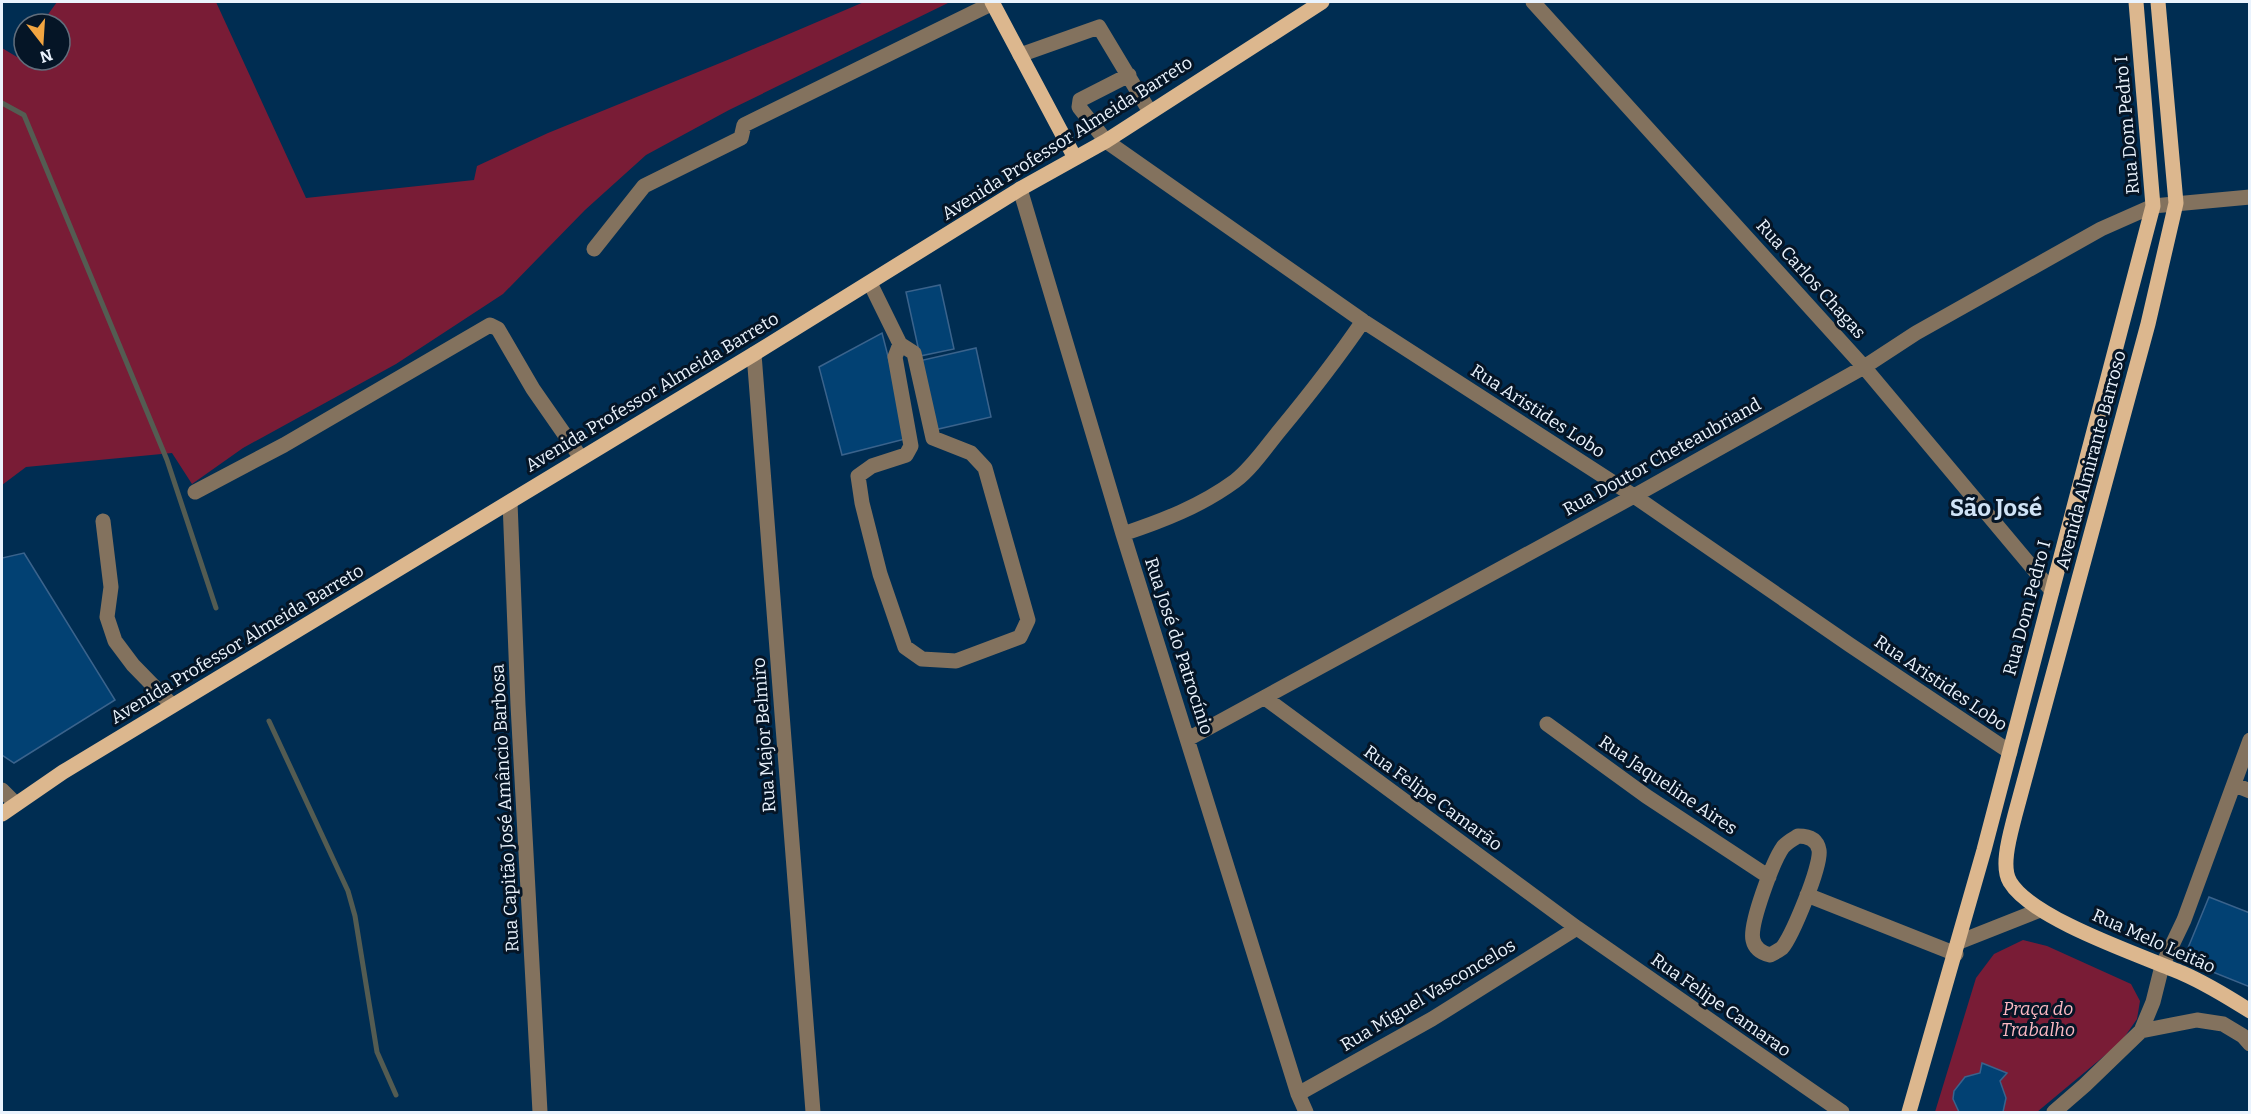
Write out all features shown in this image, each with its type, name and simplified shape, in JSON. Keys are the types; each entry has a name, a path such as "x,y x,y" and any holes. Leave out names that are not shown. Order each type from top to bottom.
{"main road":[{"path":"992,2 1075,158"},
{"name":"Avenida Professor Almeida Barreto","path":"2,814 63,772 172,705 754,354 1020,189 1106,141 1322,2"},
{"name":"Rua Dom Pedro I","path":"1909,1113 2010,752 2153,206 2136,2"},
{"name":"Avenida Almirante Barroso","path":"2040,910 2019,893 2008,880 2006,865 2008,845 2142,346 2176,203 2158,2"},
{"name":"Rua Melo Leitão","path":"2040,910 2201,982 2250,1011"}],"street":[{"path":"594,249 644,186 741,138 744,125 992,2"},
{"name":"Rua Carlos Chagas","path":"1533,2 1864,367 2052,591"},
{"path":"1020,55 1099,27 1150,112"},
{"name":"Rua Aristides Lobo","path":"1129,75 1080,100 1078,104 1106,141 1363,321 1634,496 2010,752"},
{"name":"Rua José do Patrocínio","path":"1020,189 1123,534 1298,1094 1306,1113"},
{"name":"Rua Doutor Cheteaubriand","path":"1188,739 1634,496 1864,367 1916,333 2101,229 2153,206 2250,197"},
{"path":"870,283 900,344 914,353 933,438 971,453 985,468 1028,620 1020,637 956,661 922,659 905,647 880,574 862,503 858,476 872,466 906,455 911,446 895,357 900,344"},
{"path":"1123,534 1159,522 1205,500 1236,480 1260,456 1323,379 1363,321"},
{"path":"195,492 284,445 490,325 498,329 533,389 581,458"},
{"name":"Rua Major Belmiro","path":"754,354 813,1113"},
{"name":"Rua Capitão José Amâncio Barbosa","path":"510,502 518,705 540,1113"},
{"path":"103,521 111,587 107,617 115,640 133,665 172,705"},
{"name":"Rua Felipe Camarão","path":"1265,698 1577,928"},
{"name":"Rua Jaqueline Aires","path":"1547,724 1646,796 1769,877"},
{"path":"2054,1113 2085,1086 2140,1031 2153,1002 2162,966 2184,920 2250,740"},
{"path":"2235,786 2250,791"},
{"path":"2,790 16,804"},
{"path":"1798,836 1808,836 1814,840 1819,849 1819,859 1807,896 1784,946 1770,955 1757,949 1753,941 1752,929 1769,877 1783,848 1798,836"},
{"path":"1807,896 1957,948 2040,910"},
{"name":"Rua Miguel Vasconcelos","path":"1298,1094 1432,1019 1577,928"},
{"name":"Rua Felipe Camarao","path":"1577,928 1842,1113"},
{"path":"2140,1031 2197,1020 2223,1024 2243,1036 2250,1044"}],"green space":[{"path":"57,2 216,2 306,198 474,180 477,166 548,133 864,2 950,2 729,110 646,155 585,210 503,294 396,364 243,448 192,484 172,453 26,467 2,485 2,48 12,54 12,72 72,72 72,12 50,12"},
{"name":"Praça do Trabalho","path":"2023,940 2047,946 2131,984 2140,1001 2137,1019 2121,1042 2037,1112 1935,1112 1976,978 1994,954"}],"building":[{"path":"940,285 954,349 920,356 906,292"},
{"path":"882,333 909,438 842,455 819,367"},
{"path":"976,348 991,417 934,430 919,361"},
{"path":"24,553 115,700 14,763 2,755 2,558"},
{"path":"2209,897 2250,913 2250,987 2183,960"},
{"path":"1982,1063 2007,1073 2000,1081 2006,1098 2003,1112 1959,1112 1953,1099 1954,1091 1965,1077 1980,1073"}],"waterway":[{"path":"2,103 24,115 167,460 216,608"},
{"path":"269,721 348,891 355,916 377,1052 396,1095"}],"district":[{"name":"São José","path":"1996,508"}]}
